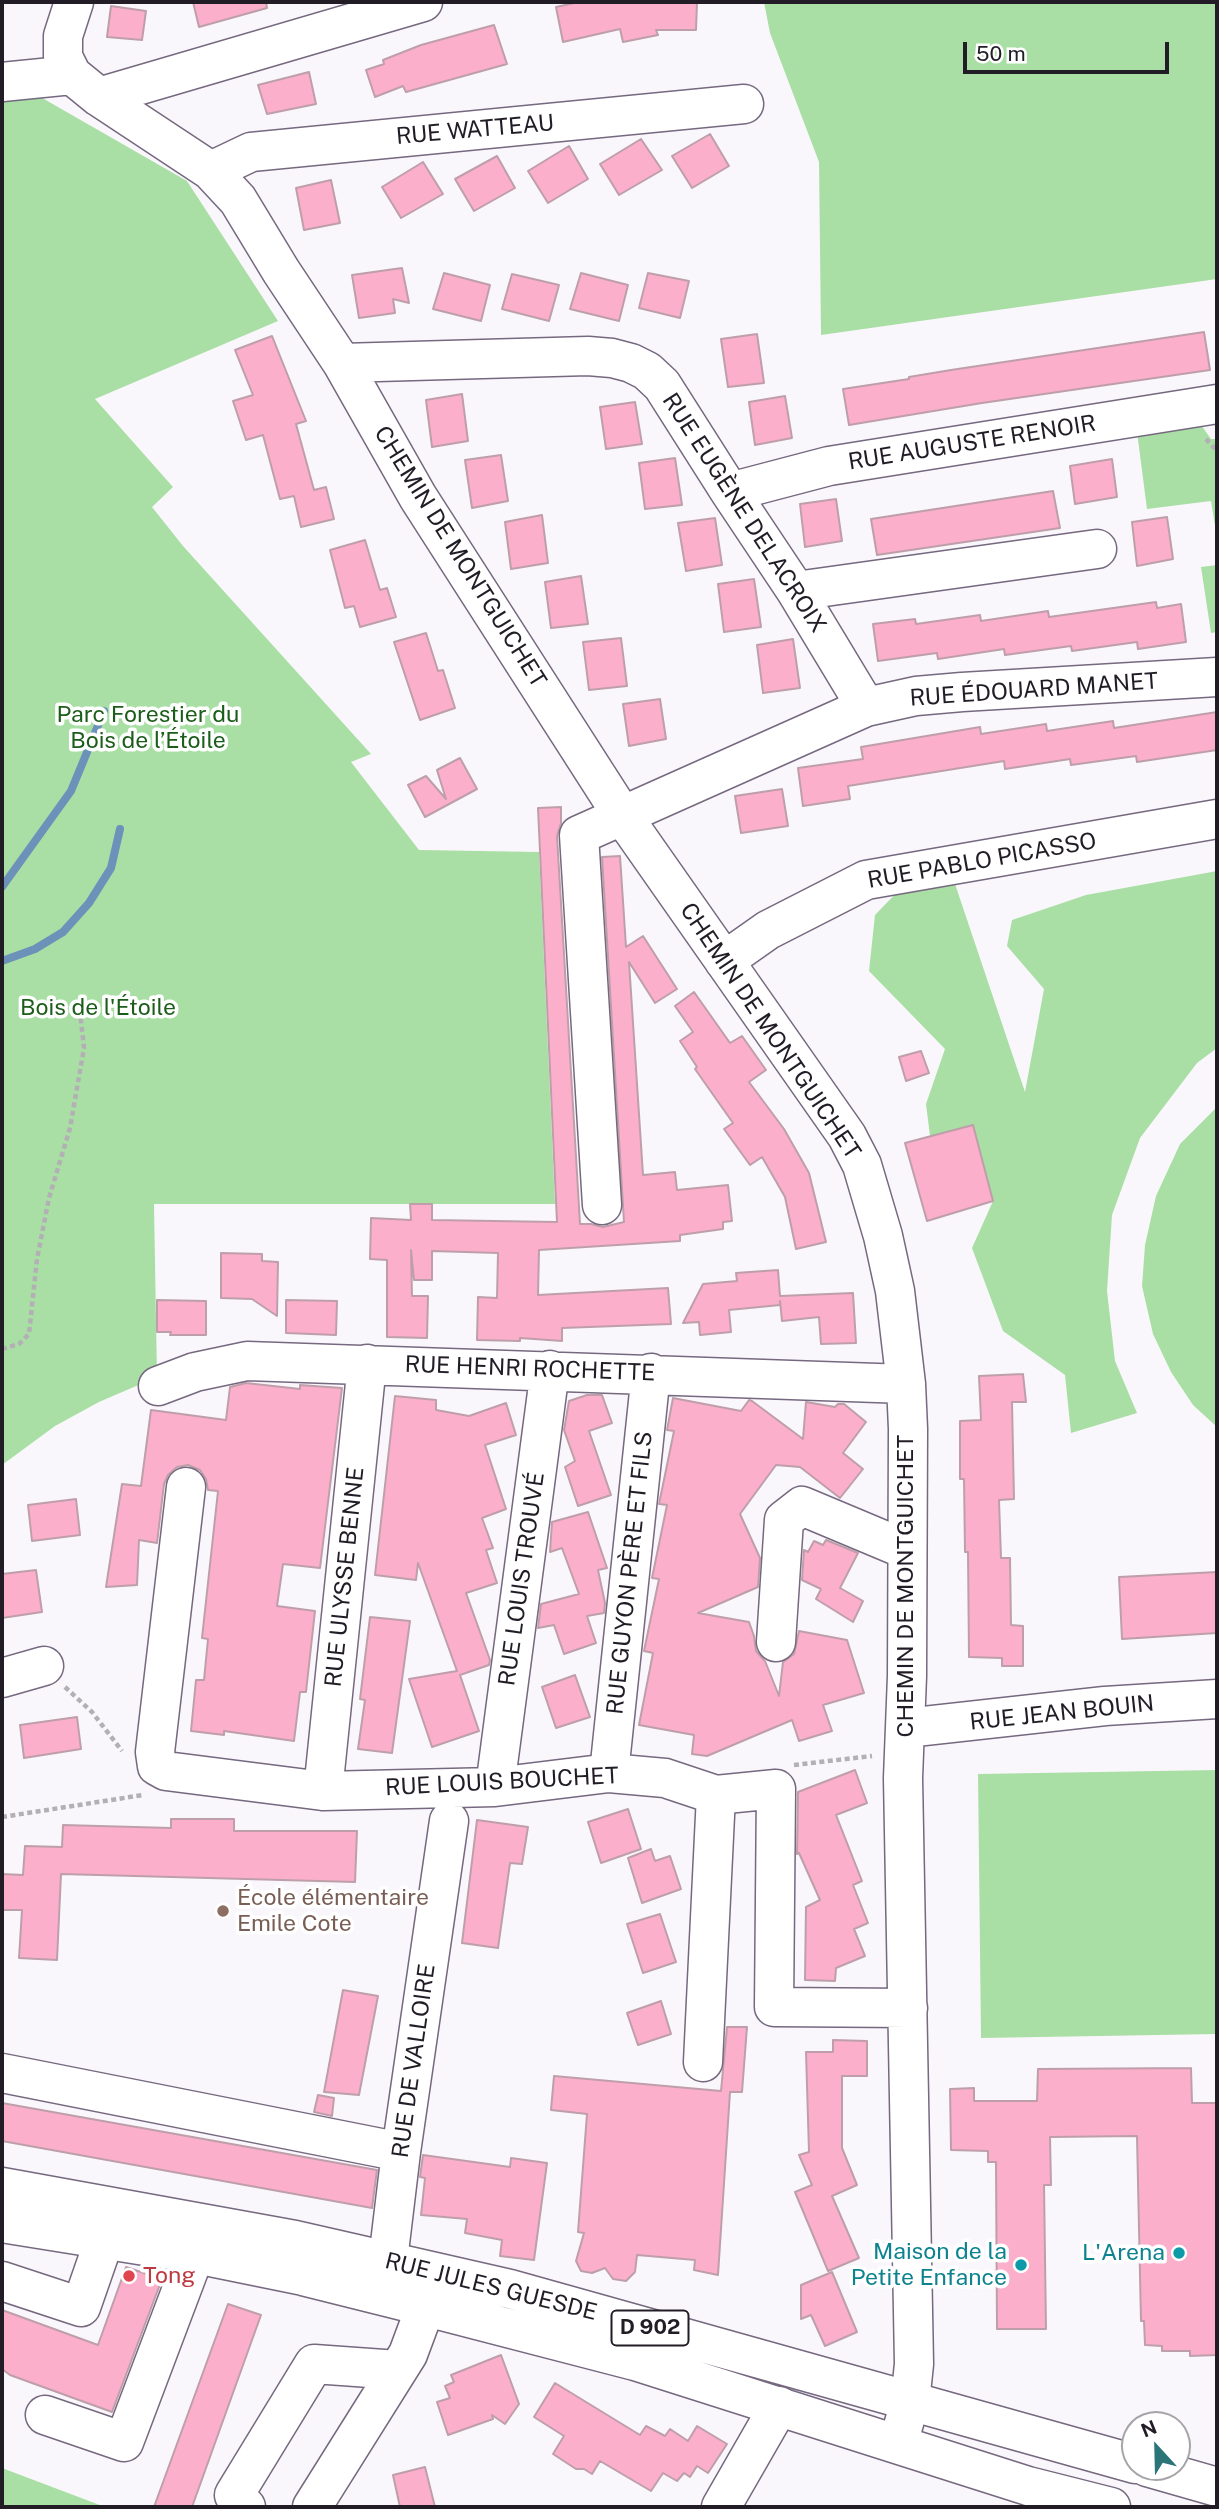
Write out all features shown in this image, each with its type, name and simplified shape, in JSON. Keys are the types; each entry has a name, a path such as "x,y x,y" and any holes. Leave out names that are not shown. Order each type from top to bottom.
{"street":[{"path":"74,2 63,36 63,57 85,86"},
{"path":"2,82 85,86 423,2"},
{"name":"CHEMIN DE MONTGUICHET","path":"85,86 211,171 239,200 281,271 342,363 418,497 622,815 847,1136 862,1165 883,1236 895,1291 906,1384 905,1740 914,2364 910,2402 898,2444"},
{"name":"RUE WATTEAU","path":"211,171 251,152 744,104"},
{"name":"RUE EUGÈNE DELACROIX","path":"342,363 407,359 588,356 612,358 647,371 662,385 796,591 866,707"},
{"name":"RUE AUGUSTE RENOIR","path":"730,492 830,466 1217,404"},
{"path":"796,591 1097,549"},
{"name":"RUE ÉDOUARD MANET","path":"602,1205 579,835 866,707 916,696 962,692 1217,677"},
{"name":"RUE PABLO PICASSO","path":"724,961 768,930 866,880 1217,819"},
{"name":"RUE HENRI ROCHETTE","path":"158,1386 195,1372 247,1361 906,1384"},
{"name":"RUE ULYSSE BENNE","path":"323,1791 367,1364"},
{"name":"RUE LOUIS TROUVÉ","path":"495,1787 550,1370"},
{"name":"RUE GUYON PÈRE ET FILS","path":"609,1773 651,1373"},
{"path":"173,1770 156,1739 186,1487"},
{"path":"776,1642 784,1520 802,1506 907,1550"},
{"path":"2,1678 44,1667"},
{"name":"RUE JEAN BOUIN","path":"905,1740 1105,1706 1217,1699"},
{"name":"RUE LOUIS BOUCHET","path":"173,1770 323,1791 495,1787 609,1773 665,1778 716,1795 776,1789"},
{"path":"776,1789 774,2007 908,2008"},
{"path":"704,2062 716,1795"},
{"name":"RUE DE VALLOIRE","path":"388,2260 449,1821"},
{"path":"2,2073 401,2152"},
{"name":"RUE JULES GUESDE","path":"2,2187 295,2240 510,2288 1121,2460"},
{"name":"RUE JULES GUESDE","path":"2,2222 195,2254 303,2276 427,2307 635,2361 1028,2486 1111,2507"},
{"path":"2,2281 81,2308 105,2238"},
{"path":"45,2415 124,2442 195,2254"},
{"path":"312,2507 408,2354 438,2271"},
{"path":"246,2507 234,2495 314,2364 398,2370"},
{"path":"340,2507 376,2446 377,2404"},
{"path":"721,2507 779,2406"},
{"path":"1191,2480 1217,2487"}],"path":[{"path":"2,1349 19,1344 29,1334 37,1259 49,1198 70,1128 84,1048 79,1003"},
{"path":"2,1817 163,1792 173,1770 141,1767 123,1752 92,1713 44,1667"},
{"path":"776,1789 795,1764 905,1740"}],"green space":[{"path":"764,2 1217,2 1217,279 821,335 819,162 770,33"},
{"path":"13,72 44,99 187,181 278,321 95,399 173,487 152,507 183,546 371,754 351,762 419,850 539,852 555,1204 154,1204 157,1377 99,1402 55,1426 2,1465 2,73"},
{"path":"1199,422 1211,439 1217,439 1217,538 1211,501 1147,509 1137,432"},
{"path":"1217,565 1217,632 1211,633 1201,567"},
{"path":"1217,871 1217,1048 1197,1063 1140,1138 1112,1215 1107,1291 1115,1361 1137,1413 1071,1433 1065,1375 1003,1331 972,1248 993,1201 973,1125 930,1136 926,1104 945,1049 869,971 875,915 903,886 953,878 1025,1092 1044,989 1007,946 1012,920 1086,895"},
{"path":"1217,1107 1217,1427 1193,1405 1171,1372 1153,1334 1142,1286 1145,1245 1156,1196 1180,1144"},
{"path":"1217,1770 1217,2034 981,2038 978,1774"},
{"path":"2,2468 105,2507 2,2507"}],"building":[{"path":"193,2 266,2 267,8 199,27"},
{"path":"579,2 697,2 696,30 656,30 658,35 623,42 620,29 563,42 556,7"},
{"path":"111,6 146,11 142,40 107,37"},
{"path":"494,25 507,64 406,92 403,86 375,97 366,70 421,45"},
{"path":"309,72 316,104 267,114 258,85"},
{"path":"710,134 729,166 692,188 672,156"},
{"path":"641,139 662,170 619,195 600,164"},
{"path":"569,146 588,179 548,203 528,171"},
{"path":"497,156 515,188 474,211 455,179"},
{"path":"423,162 443,194 401,218 382,187"},
{"path":"331,180 340,223 304,230 296,188"},
{"path":"402,268 409,303 393,299 395,313 359,318 352,275"},
{"path":"444,273 490,285 481,321 433,309"},
{"path":"581,273 628,285 619,321 570,309"},
{"path":"648,273 689,281 680,318 639,308"},
{"path":"512,274 559,285 549,321 502,309"},
{"path":"1204,332 1210,370 849,425 843,389"},
{"path":"757,334 764,383 728,387 721,339"},
{"path":"272,336 306,421 296,424 314,490 326,487 334,519 301,527 294,496 280,499 263,435 246,440 233,401 253,395 235,350"},
{"path":"462,394 468,441 432,447 426,400"},
{"path":"785,396 792,438 755,445 749,402"},
{"path":"635,402 642,444 606,449 600,407"},
{"path":"501,455 508,501 472,508 465,460"},
{"path":"675,458 682,505 645,509 639,463"},
{"path":"1112,459 1117,497 1075,504 1070,466"},
{"path":"1053,491 1060,528 877,555 871,519"},
{"path":"836,499 842,541 805,547 800,504"},
{"path":"542,515 548,563 511,569 505,522"},
{"path":"1167,517 1173,559 1137,566 1132,522"},
{"path":"715,518 722,565 686,571 678,523"},
{"path":"365,540 380,590 387,588 396,617 360,627 354,606 345,608 330,550"},
{"path":"581,576 588,624 551,628 545,582"},
{"path":"754,579 761,627 724,632 718,584"},
{"path":"1156,602 1157,608 1181,604 1186,642 1138,649 1137,642 1072,651 1071,646 1005,655 1004,649 938,659 937,653 878,661 873,624 915,619 916,624 980,615 981,621 1048,611 1049,617"},
{"path":"426,633 438,671 443,670 455,708 420,720 394,642"},
{"path":"621,638 627,686 589,690 583,642"},
{"path":"793,639 800,688 763,693 757,645"},
{"path":"660,699 666,739 629,746 623,704"},
{"path":"1217,712 1217,750 1137,762 1136,756 1071,765 1070,759 1005,769 1004,761 848,786 850,799 803,806 798,768 863,759 861,747 980,727 981,734 1046,724 1047,731 1113,721 1114,728"},
{"path":"460,758 477,789 425,817 408,785 426,776 446,799 437,770"},
{"path":"782,789 788,826 741,833 735,796"},
{"path":"561,807 561,823 557,836 580,1224 603,1227 624,1222 602,857 620,856 626,947 643,936 677,989 655,1003 629,962 643,1175 675,1172 677,1190 728,1185 732,1221 723,1222 723,1229 680,1235 680,1241 539,1250 538,1295 668,1288 671,1324 562,1328 562,1341 520,1338 520,1341 477,1340 478,1297 497,1298 498,1253 432,1251 432,1280 414,1280 411,1250 412,1296 428,1296 427,1338 387,1337 387,1260 370,1259 371,1218 411,1220 410,1204 432,1204 432,1220 557,1222 538,808"},
{"path":"694,992 730,1043 742,1036 766,1070 749,1082 784,1129 809,1173 826,1242 796,1249 785,1197 762,1157 750,1165 724,1129 733,1123 695,1069 697,1067 680,1041 693,1032 675,1006"},
{"path":"921,1051 929,1073 906,1081 899,1057"},
{"path":"973,1125 993,1201 927,1221 905,1143"},
{"path":"221,1253 262,1254 262,1261 278,1262 277,1316 252,1299 221,1298"},
{"path":"778,1270 780,1296 853,1293 856,1343 821,1344 819,1317 782,1321 780,1301 780,1305 729,1310 731,1332 700,1335 699,1322 683,1323 703,1284 737,1281 736,1273"},
{"path":"157,1300 206,1301 206,1335 170,1335 171,1332 157,1332"},
{"path":"286,1300 337,1301 336,1335 286,1333"},
{"path":"1023,1374 1026,1402 1012,1402 1014,1499 999,1500 1001,1558 1010,1558 1011,1625 1023,1626 1023,1666 1002,1666 1002,1658 969,1657 968,1552 965,1552 964,1479 960,1479 960,1421 981,1420 979,1376"},
{"path":"246,1383 300,1389 300,1385 342,1388 320,1568 283,1564 277,1606 315,1611 306,1692 300,1692 294,1741 224,1731 224,1735 191,1731 196,1680 204,1680 208,1639 202,1638 218,1491 208,1490 206,1479 200,1470 188,1465 177,1467 168,1475 164,1484 157,1543 139,1540 137,1585 106,1587 122,1484 141,1486 151,1410 226,1420 230,1387"},
{"path":"587,1395 602,1395 612,1423 589,1431 611,1495 578,1506 565,1467 575,1461 564,1430 569,1401"},
{"path":"395,1396 436,1400 436,1410 469,1416 506,1403 516,1435 485,1445 506,1509 482,1518 493,1548 486,1550 497,1583 466,1593 490,1660 489,1665 460,1675 479,1731 432,1747 409,1679 457,1671 418,1563 416,1580 375,1575"},
{"path":"673,1398 741,1411 749,1400 803,1439 806,1402 835,1407 844,1404 866,1422 843,1453 863,1469 840,1498 800,1467 776,1465 740,1514 760,1558 758,1587 698,1613 749,1622 756,1651 765,1661 779,1696 783,1662 794,1654 799,1631 847,1640 864,1693 823,1705 832,1731 799,1741 792,1720 707,1756 692,1754 694,1735 639,1725 653,1653 644,1651 659,1579 652,1578 667,1505 659,1504 674,1431 667,1430"},
{"path":"76,1499 80,1535 32,1541 28,1505"},
{"path":"588,1512 607,1568 598,1570 605,1603 604,1613 587,1616 596,1643 564,1654 554,1625 538,1628 541,1604 579,1594 562,1548 550,1552 552,1522"},
{"path":"826,1540 858,1553 840,1588 863,1601 853,1622 816,1599 821,1589 802,1580 804,1550 808,1552 814,1541 823,1545"},
{"path":"36,1570 42,1612 2,1618 2,1574"},
{"path":"1217,1572 1217,1633 1122,1639 1119,1577"},
{"path":"370,1617 410,1621 392,1753 358,1749 365,1700 360,1699"},
{"path":"575,1675 590,1717 556,1728 542,1687"},
{"path":"77,1717 81,1749 24,1758 20,1725"},
{"path":"855,1770 867,1803 836,1815 862,1881 853,1885 868,1923 854,1929 865,1956 836,1968 835,1981 805,1980 806,1907 820,1900 799,1853 797,1854 798,1792"},
{"path":"628,1809 641,1849 601,1863 588,1822"},
{"path":"171,1819 234,1819 234,1831 357,1831 355,1882 61,1874 57,1960 19,1958 22,1910 2,1910 2,1874 23,1875 25,1846 62,1847 63,1825 171,1828"},
{"path":"477,1820 528,1827 522,1864 510,1863 498,1948 462,1943"},
{"path":"651,1849 655,1861 670,1856 681,1889 642,1903 628,1858"},
{"path":"660,1914 676,1962 643,1973 627,1924"},
{"path":"343,1990 378,1996 359,2095 324,2092"},
{"path":"661,2001 671,2034 638,2045 627,2013"},
{"path":"727,2027 747,2027 742,2092 730,2092 718,2275 694,2270 695,2260 637,2255 635,2272 626,2281 613,2279 605,2268 592,2273 581,2271 576,2261 584,2233 578,2232 587,2114 551,2110 554,2076 721,2091"},
{"path":"833,2040 867,2041 867,2076 842,2076 842,2148 857,2185 832,2196 859,2258 828,2271 795,2192 812,2185 799,2155 809,2152 806,2052 833,2052"},
{"name":"L'Arena","path":"1191,2068 1192,2103 1217,2103 1217,2355 1190,2356 1190,2351 1162,2351 1162,2346 1145,2345 1144,2321 1141,2321 1137,2136 1050,2137 1051,2185 1044,2185 1046,2329 997,2329 996,2162 988,2162 988,2151 951,2150 950,2089 974,2088 974,2101 1037,2101 1038,2069"},
{"path":"318,2095 334,2098 332,2116 314,2112"},
{"path":"2,2103 377,2170 372,2208 2,2141"},
{"path":"423,2155 510,2167 511,2158 547,2163 534,2260 500,2256 502,2240 465,2233 467,2219 421,2215 425,2178 420,2177"},
{"path":"126,2267 162,2279 112,2412 10,2375 2,2369 2,2310 98,2345"},
{"path":"832,2272 857,2332 825,2346 811,2315 801,2319 801,2285"},
{"path":"228,2304 261,2315 192,2507 154,2507"},
{"path":"501,2355 519,2404 505,2424 492,2415 493,2419 448,2435 437,2402 450,2398 445,2386 454,2382 451,2375"},
{"path":"555,2383 640,2435 646,2426 665,2436 670,2429 688,2441 697,2426 727,2444 708,2473 697,2466 690,2477 684,2473 677,2481 663,2473 651,2491 600,2461 592,2474 584,2469 576,2469 553,2454 564,2436 534,2417"},
{"path":"425,2467 435,2507 400,2507 393,2475"}],"waterway":[{"path":"2,887 71,791 104,711"},
{"path":"2,961 35,949 63,932 89,903 111,868 120,829"}],"place":[{"name":"École élémentaire Emile Cote","path":"223,1911"},
{"name":"L'Arena","path":"1179,2253"},
{"name":"Maison de la Petite Enfance","path":"1021,2265"},
{"name":"Tong","path":"129,2276"}],"park label":[{"name":"Parc Forestier du Bois de l’Étoile","path":"148,728"},
{"name":"Bois de l'Étoile","path":"98,1008"}]}
